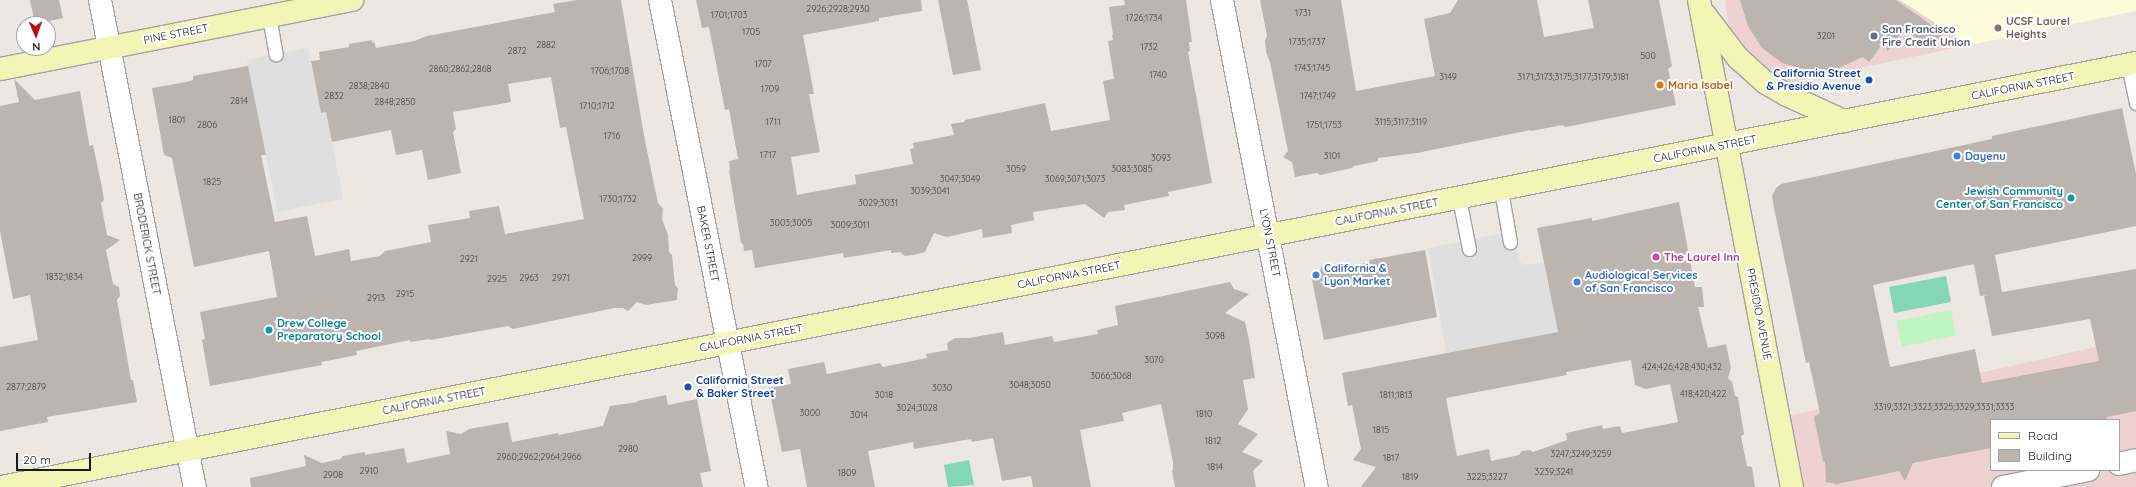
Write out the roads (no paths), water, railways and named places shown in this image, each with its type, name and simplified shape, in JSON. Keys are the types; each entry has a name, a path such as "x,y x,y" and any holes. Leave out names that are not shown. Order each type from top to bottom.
{"main road":[{"name":"PINE STREET","path":"0,69 352,0"},
{"path":"1699,4 1726,45 1750,70 1766,83 1786,95 1844,121"},
{"name":"PRESIDIO AVENUE","path":"1699,4 1792,487"},
{"name":"CALIFORNIA STREET","path":"2,487 2132,64"}],"street":[{"name":"BRODERICK STREET","path":"100,0 195,487"},
{"name":"BAKER STREET","path":"660,0 756,487"},
{"name":"LYON STREET","path":"1222,0 1317,487"},
{"path":"2120,464 2136,460"},
{"path":"2003,487 2083,471"}],"lane":[{"path":"269,16 276,54"},
{"path":"2132,64 2136,103"},
{"path":"1501,190 1510,242"},
{"path":"1459,198 1469,249"}],"place":[{"name":"UCSF Laurel Heights","path":"1998,28"},
{"name":"San Francisco Fire Credit Union","path":"1874,36"},
{"name":"California Street & Presidio Avenue","path":"1869,80"},
{"name":"Maria Isabel","path":"1660,85"},
{"name":"Dayenu","path":"1957,156"},
{"name":"Jewish Community Center of San Francisco","path":"2071,198"},
{"name":"The Laurel Inn","path":"1656,257"},
{"name":"California & Lyon Market","path":"1316,275"},
{"name":"Audiological Services of San Francisco","path":"1577,282"},
{"name":"Drew College Preparatory School","path":"269,330"},
{"name":"California Street & Baker Street","path":"688,387"}]}
